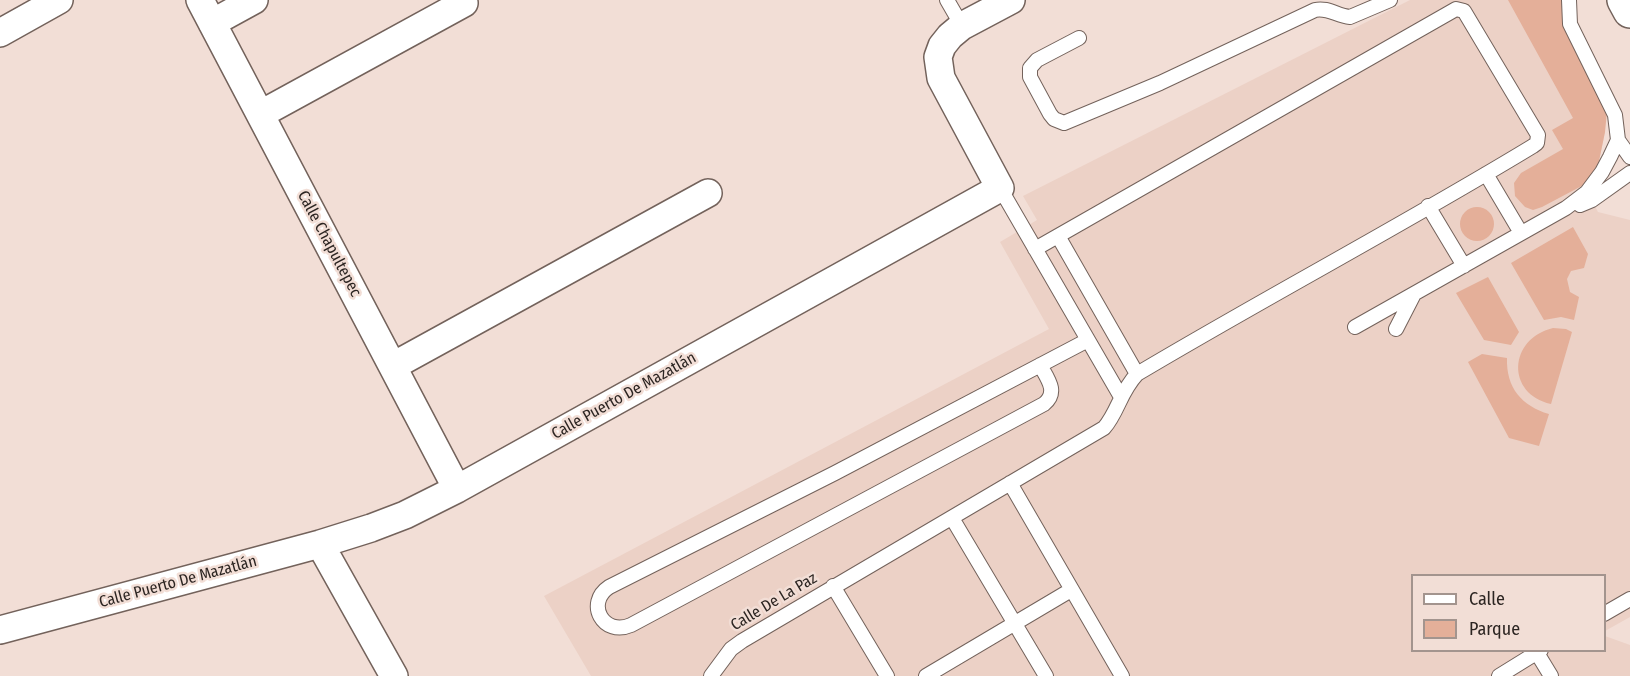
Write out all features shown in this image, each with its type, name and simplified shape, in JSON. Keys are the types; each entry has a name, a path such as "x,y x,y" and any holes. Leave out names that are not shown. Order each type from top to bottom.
{"main road":[{"path":"1624,0 1630,11"}],"street":[{"path":"0,33 59,0"},
{"path":"206,11 254,0"},
{"path":"1000,188 941,78 938,57 942,46 962,26 1011,0"},
{"path":"261,114 464,3"},
{"name":"Calle Chapultepec","path":"206,11 457,489"},
{"name":"Calle Puerto De Mazatlán","path":"0,630 320,544 405,515 457,489 1000,188"},
{"path":"393,366 708,194"},
{"path":"320,544 394,676"}],"lane":[{"path":"947,0 962,26"},
{"path":"1079,38 1037,60 1030,68 1030,77 1050,114 1054,119 1064,123 1160,83 1315,10 1328,9 1344,17 1350,17 1390,0"},
{"path":"1569,0 1570,24 1614,115 1618,140 1630,157"},
{"path":"1035,249 1456,9 1464,11 1539,139 1533,146 1486,174 1137,374 1058,236"},
{"path":"1355,327 1566,208 1587,192 1602,172 1618,140"},
{"path":"1566,208 1592,200 1630,173"},
{"path":"1486,174 1521,233"},
{"path":"1000,188 1121,397"},
{"path":"1428,206 1464,266"},
{"path":"1396,329 1414,294"},
{"path":"1040,365 1052,390 1051,396 1044,404 631,625 616,629 606,625 603,620 597,607 598,599 609,587 835,473 1040,365 1088,340"},
{"name":"Calle De La Paz","path":"711,676 731,649 833,586 1104,429 1111,420 1121,397 1137,374"},
{"path":"1010,483 1122,676"},
{"path":"952,518 1046,676"},
{"path":"833,586 887,676"},
{"path":"926,676 1071,590"},
{"path":"1606,613 1630,599"},
{"path":"1499,676 1539,652 1551,676"}],"shaded area":[{"path":"1410,0 1564,0 1565,23 1605,132 1598,166 1584,185 1598,212 1630,220 1630,617 1606,630 1606,574 1411,574 1411,652 1606,652 1606,636 1630,645 1630,676 591,676 544,596 1049,329 1000,242 1037,220 1023,196"}],"green space":[{"path":"1508,0 1564,0 1565,23 1569,38 1607,112 1598,166 1591,181 1533,210 1525,207 1515,196 1514,183 1521,173 1563,149 1552,130 1573,118"},
{"path":"1477,207 1489,212 1494,224 1489,236 1477,241 1465,236 1460,224 1465,212"},
{"path":"1573,227 1588,254 1584,268 1571,271 1567,279 1570,292 1579,297 1574,320 1561,317 1544,320 1511,263"},
{"path":"1488,277 1519,332 1511,345 1484,340 1456,293"},
{"path":"1553,328 1572,332 1551,404 1536,398 1526,389 1520,378 1518,366 1527,343 1538,334"},
{"path":"1482,354 1507,358 1509,378 1518,394 1531,406 1549,414 1539,446 1509,438 1468,362"}]}
